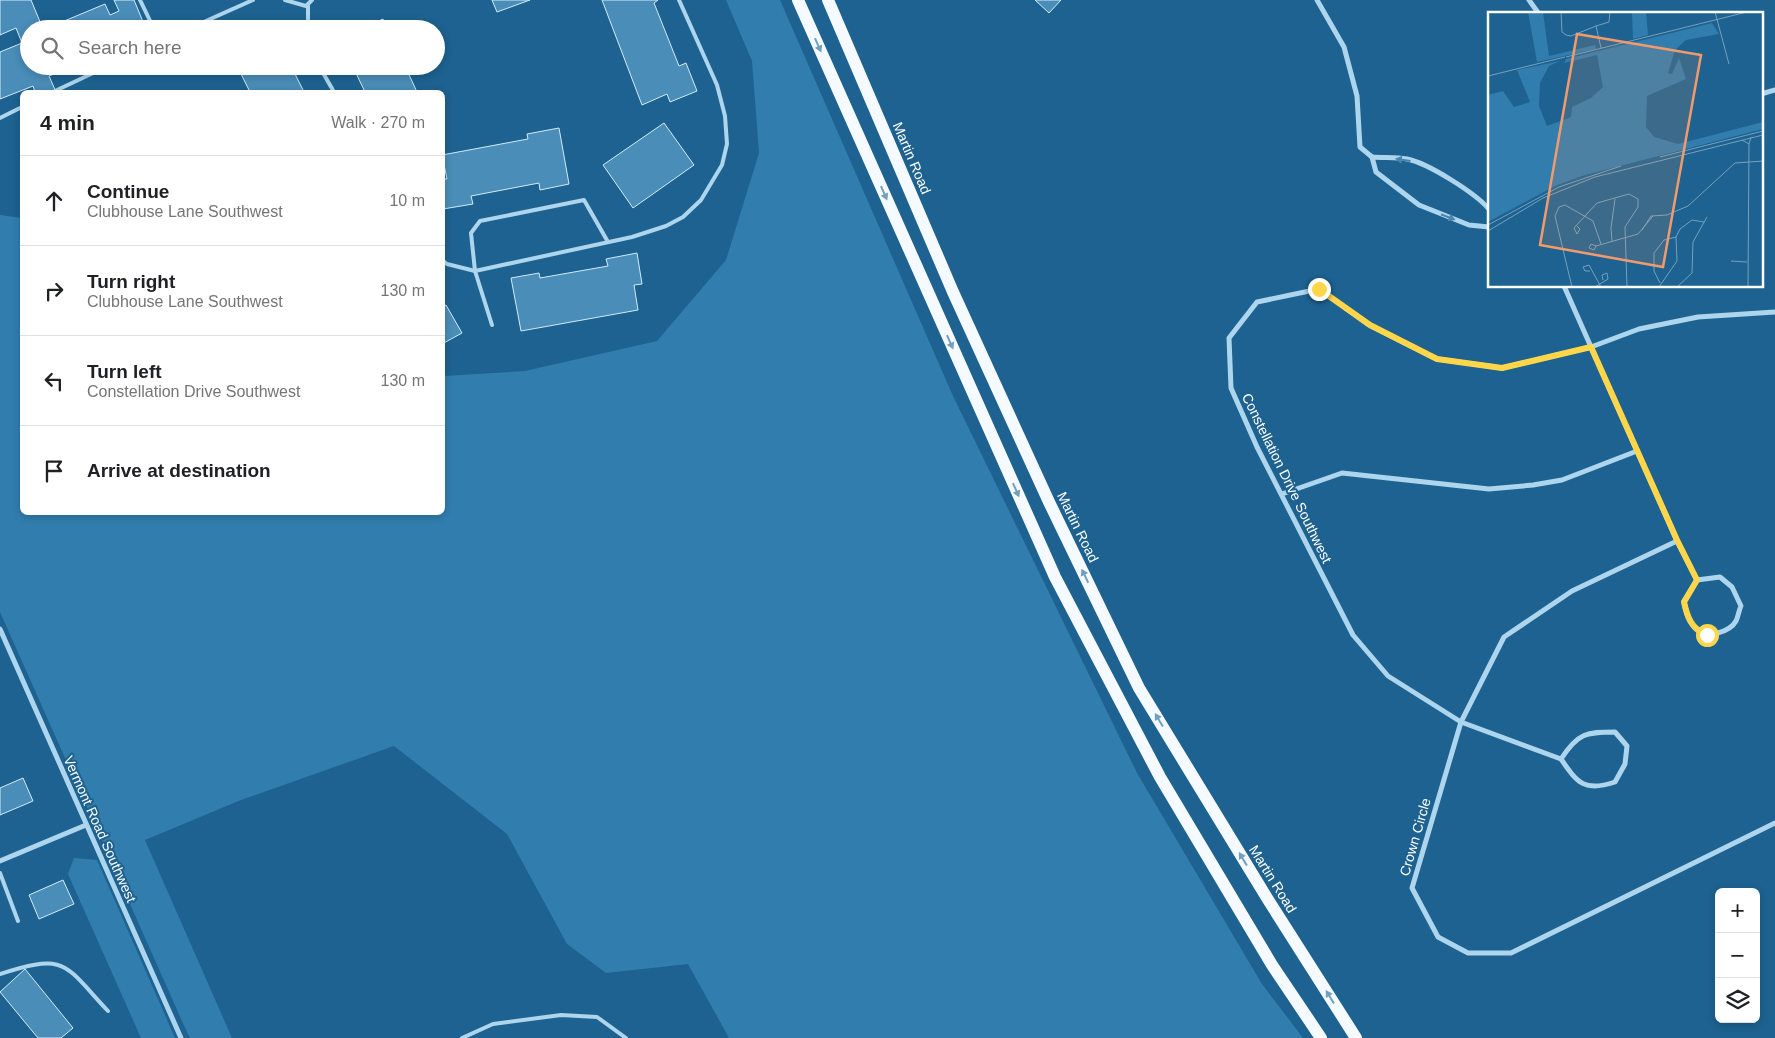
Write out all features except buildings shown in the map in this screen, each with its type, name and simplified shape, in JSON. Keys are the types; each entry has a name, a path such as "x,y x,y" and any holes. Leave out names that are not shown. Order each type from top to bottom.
{"main road":[{"path":"798,0 1055,576 1160,777 1272,965 1321,1038"},
{"name":"Martin Road","path":"828,0 953,292 1049,502 1139,688 1267,898 1356,1038"}],"street":[{"path":"1317,0 1344,47 1357,96 1360,147 1372,157 1376,172 1419,206 1470,225 1488,227"},
{"path":"1529,0 1538,12"},
{"path":"1762,94 1775,90"},
{"path":"1372,157 1409,159 1454,181 1483,202 1488,209"},
{"path":"1565,288 1677,540 1697,580"},
{"name":"Constellation Drive Southwest","path":"1561,759 1461,722 1388,676 1352,635 1257,447 1231,388 1228,338 1257,302 1319,289 1370,325 1437,359 1502,368 1591,347 1639,329 1698,317 1775,312"},
{"path":"1282,494 1342,474 1489,489 1533,485 1562,480 1637,451"},
{"name":"Crown Circle","path":"1677,540 1572,591 1504,637 1461,722 1412,888 1438,937 1468,953 1511,953 1775,823"},
{"path":"1720,577 1732,587 1741,606 1736,622 1724,631 1707,635 1698,632 1688,619 1684,602 1697,580 1720,577"},
{"name":"Vermont Road Southwest","path":"0,629 181,1038"},
{"path":"1588,732 1615,732 1627,746 1624,764 1615,782 1597,788 1582,785 1571,774 1561,759 1571,743 1588,732"},
{"path":"0,861 86,825"}],"lane":[{"path":"140,0 150,20"},
{"path":"208,20 253,0"},
{"path":"285,0 308,6"},
{"path":"308,20 308,6 312,0"},
{"path":"445,262 475,271 655,231 683,217 701,200 722,165 727,144 723,108 717,85 679,0"},
{"path":"58,90 89,75"},
{"path":"325,75 333,90"},
{"path":"0,118 20,108"},
{"path":"492,325 475,271 471,233 480,220 584,200 608,242"},
{"path":"0,873 18,921"},
{"path":"0,974 48,962 66,966 108,1011"},
{"path":"462,1038 494,1024 561,1015 597,1017 626,1038"}],"shaded area":[{"path":"726,0 780,0 953,396 1137,773 1262,984 1303,1038 729,1038 688,964 606,973 567,944 507,834 394,746 241,800 145,840 232,1038 190,1038 0,612 0,215 20,218 20,515 445,515 445,376 525,371 657,341 726,260 759,153 752,61"},
{"path":"74,858 97,860 175,1038 141,1038 68,874"}],"route":[{"path":"1319,289 1370,325 1437,359 1502,368 1591,347 1677,540 1697,580 1684,602 1688,619 1698,632 1707,635"}]}
